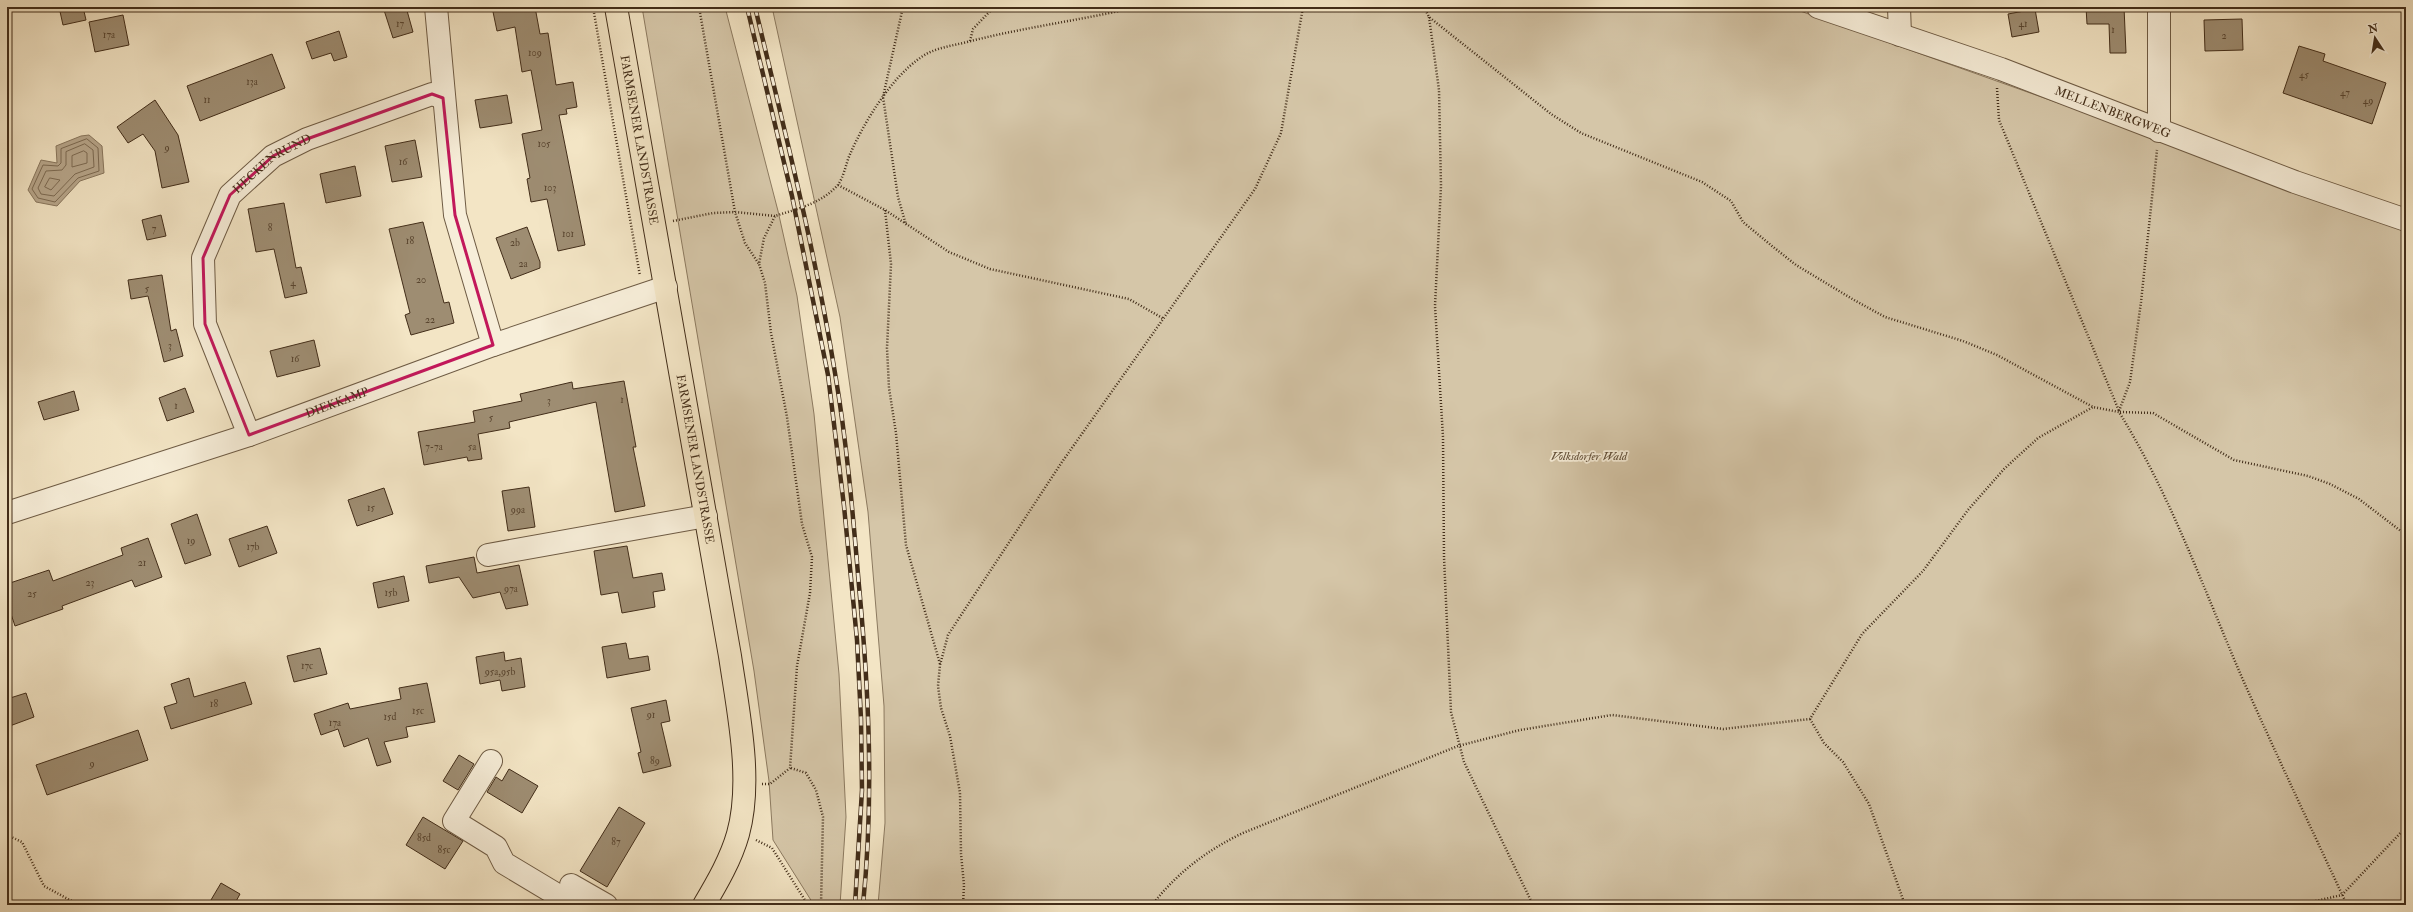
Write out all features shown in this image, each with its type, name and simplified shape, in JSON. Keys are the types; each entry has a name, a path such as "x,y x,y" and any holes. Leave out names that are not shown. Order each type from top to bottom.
{"main road":[{"name":"FARMSENER LANDSTRASSE","path":"616,7 705,511 738,710 744,784 738,832 728,860 704,905"}],"street":[{"path":"436,7 443,98 455,215 493,346"},
{"name":"MELLENBERGWEG","path":"1818,7 2001,69 2295,182 2406,220"},
{"path":"1899,7 1900,35"},
{"path":"2159,7 2159,131"},
{"name":"HECKENRUND","path":"249,435 205,324 204,258 230,195 273,156 307,139 432,94 443,98"},
{"name":"DIEKKAMP","path":"7,513 249,435 493,346 643,293 666,287"},
{"path":"537,533 705,511"},
{"path":"488,554 705,511"},
{"path":"491,761 454,821 496,847 504,863 573,895 606,905"}],"path":[{"path":"593,7 643,293"},
{"path":"699,7 735,212 745,243 759,264 765,283 771,333 787,417 802,524 812,557 811,585 796,666 790,768 770,784 744,784"},
{"path":"903,7 883,97 898,197 907,226"},
{"path":"970,41 973,29 994,7"},
{"path":"654,225 713,213 735,212 775,216 814,204 838,185 851,152 883,97 902,72 920,57 940,47 996,34 1079,21 1137,7"},
{"path":"963,905 964,885 961,854 960,793 950,736 941,708 938,686 940,665 948,635 959,615 1062,462 1255,190 1281,133 1303,7"},
{"path":"1424,7 1429,17 1439,90 1441,186 1435,306 1443,437 1444,557 1451,712 1458,746 1471,778 1533,905"},
{"path":"1429,17 1551,114 1581,133 1702,182 1731,201 1743,222 1796,265 1885,317 1963,341 1997,355 2093,407 2119,412 2153,413 2234,460 2308,476 2330,484 2359,499 2406,536"},
{"path":"2001,69 1997,87 1998,120 2119,412 2142,449 2187,546 2243,680 2319,850 2347,905"},
{"path":"2119,412 2130,382 2132,368 2141,302 2159,131"},
{"path":"838,185 885,210 907,226 949,252 990,269 1129,299 1164,319"},
{"path":"885,210 891,264 887,348 889,388 896,433 906,545 940,665"},
{"path":"759,264 764,238 775,216"},
{"path":"1810,719 1862,634 1923,571 1968,510 2004,469 2038,438 2093,407"},
{"path":"1152,905 1184,869 1214,847 1244,833 1458,746 1520,730 1612,715 1723,729 1810,719"},
{"path":"1810,719 1824,743 1843,762 1869,804 1905,905"},
{"path":"790,768 806,773 816,790 822,817 822,905"},
{"path":"2298,905 2342,895 2406,827"},
{"path":"738,832 772,848 808,905"},
{"path":"7,835 22,842 44,886 79,905"}],"highlighted area":[{"path":"432,94 443,98 455,215 493,345 249,435 205,324 203,258 230,195 273,156 307,139"}],"green space":[{"path":"642,7 725,7 778,211 797,296 814,414 839,674 846,817 840,905 814,905 773,840 769,781 754,671"},
{"name":"Volksdorfer Wald","path":"772,7 1789,7 2406,227 2406,905 878,905 885,823 884,706 868,512 840,317"}],"water":[{"path":"89,135 102,146 104,173 80,181 57,206 36,202 28,190 41,160 57,163 56,146 81,136"}],"building":[{"path":"59,7 83,7 86,20 63,25"},
{"path":"383,7 406,7 413,32 393,38"},
{"path":"492,7 535,7 540,34 548,33 556,85 573,82 577,107 566,109 567,114 559,115 585,245 558,251 547,199 531,202 527,179 530,178 522,134 542,130 531,70 522,72 515,27 497,31"},
{"path":"2086,7 2124,7 2126,53 2110,53 2109,24 2087,24"},
{"path":"2035,9 2039,32 2012,37 2008,14"},
{"path":"123,15 129,45 95,52 89,22"},
{"path":"2242,19 2243,50 2205,51 2204,20"},
{"path":"339,31 347,57 334,61 331,53 312,59 306,42"},
{"path":"2299,46 2325,54 2323,61 2386,83 2372,124 2283,93"},
{"path":"272,54 285,88 200,121 187,86"},
{"path":"507,95 512,123 480,128 475,100"},
{"path":"155,100 178,135 189,182 162,188 155,151 143,134 128,143 117,127"},
{"path":"415,140 422,177 392,182 385,146"},
{"path":"355,166 361,196 326,203 320,174"},
{"path":"284,203 296,268 301,267 307,293 285,298 274,249 256,252 248,209"},
{"path":"161,215 166,236 147,240 142,220"},
{"path":"423,222 444,303 449,302 454,323 411,335 405,315 410,313 389,229"},
{"path":"527,227 540,262 540,268 511,279 496,238"},
{"path":"162,275 171,331 176,329 183,356 164,362 148,296 131,299 128,280"},
{"path":"314,340 320,366 277,377 270,351"},
{"path":"624,381 636,447 633,447 645,506 615,512 596,402 509,422 510,428 478,434 482,459 468,461 467,457 424,465 418,432 475,422 473,411 522,401 520,394 572,382 573,389"},
{"path":"185,388 194,412 167,421 159,398"},
{"path":"74,391 79,410 44,420 38,402"},
{"path":"529,487 535,527 508,531 502,491"},
{"path":"384,488 393,514 357,526 348,500"},
{"path":"197,514 211,555 185,564 171,524"},
{"path":"267,526 277,553 239,567 229,539"},
{"path":"148,538 162,577 135,587 132,580 62,606 63,609 15,626 7,602 7,584 49,570 53,581 123,555 121,548"},
{"path":"627,546 633,578 662,573 665,590 653,592 655,607 622,613 618,592 601,595 594,551"},
{"path":"474,557 477,573 519,565 528,605 506,609 500,592 473,598 459,577 429,583 426,566"},
{"path":"404,576 409,601 378,608 373,583"},
{"path":"626,643 629,659 648,656 650,670 607,678 602,647"},
{"path":"320,648 327,674 294,682 287,656"},
{"path":"504,652 505,661 521,658 525,687 502,691 500,680 480,684 476,657"},
{"path":"189,678 194,697 245,682 252,704 171,729 164,707 177,703 171,684"},
{"path":"427,683 435,722 406,727 408,737 384,742 391,762 377,766 368,738 344,747 338,729 321,735 314,714 348,703 350,709 401,699 399,688"},
{"path":"26,693 34,717 7,727 7,699"},
{"path":"666,700 670,721 661,723 671,766 643,773 638,753 641,752 631,708"},
{"path":"138,730 148,760 47,795 36,765"},
{"path":"459,755 474,764 458,790 443,781"},
{"path":"509,769 538,786 522,813 487,792 496,777 502,781"},
{"path":"619,807 645,823 607,887 580,871"},
{"path":"423,817 463,841 445,869 406,845"},
{"path":"221,883 240,894 234,905 208,905"}],"railway":[{"path":"747,7 792,196 828,375 844,506 857,640 861,719 862,790 855,905"},
{"path":"755,7 818,281 835,373 846,452 852,506 868,706 868,825 863,905"}]}
